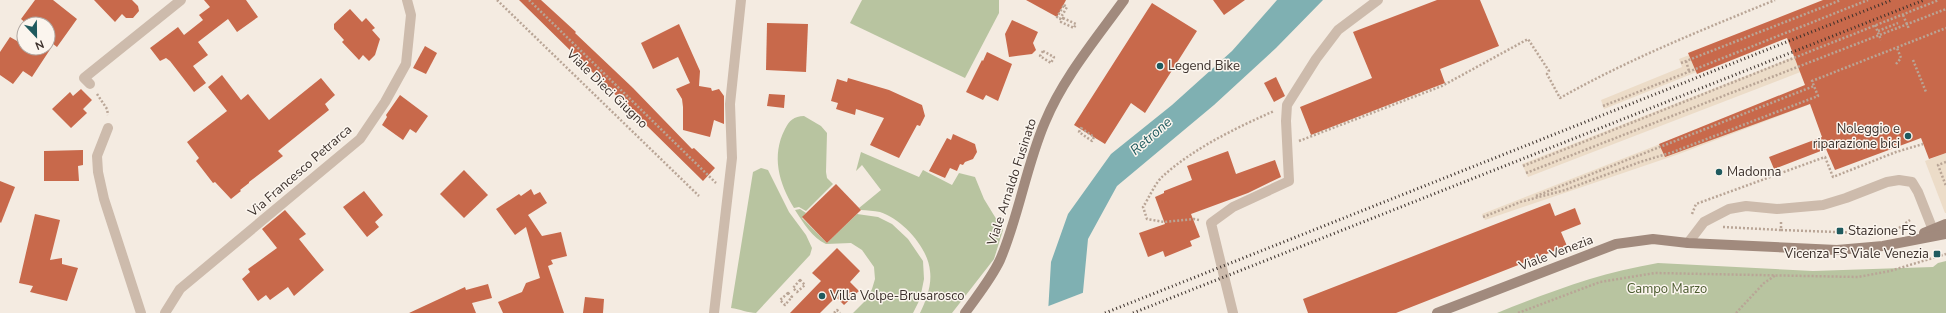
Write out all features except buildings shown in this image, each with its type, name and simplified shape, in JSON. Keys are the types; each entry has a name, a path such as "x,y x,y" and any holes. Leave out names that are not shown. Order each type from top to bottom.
{"main road":[{"name":"Viale Arnaldo Fusinato","path":"965,313 984,286 999,260 1032,154 1045,120 1078,64 1124,0"},
{"path":"1900,243 1946,224"},
{"path":"1900,243 1946,234"},
{"name":"Viale Venezia","path":"1437,313 1616,244 1654,239 1688,243 1836,250 1860,249 1900,243"}],"street":[{"path":"90,84 84,78 181,0"},
{"name":"Via Francesco Petrarca","path":"165,313 180,289 360,139 385,102 406,64 411,15 407,0"},
{"path":"714,313 732,158 730,104 741,0"},
{"path":"1232,313 1211,223 1233,207 1289,181 1287,105 1316,59 1338,30 1378,0"},
{"path":"108,128 98,156 98,172 104,199 141,313"},
{"path":"1688,243 1704,222 1729,209 1746,206 1783,209 1823,205 1887,182 1899,180 1912,182 1918,192 1933,230"}],"path":[{"name":"Viale Dieci Giugno","path":"497,0 699,196"},
{"path":"529,0 714,180"},
{"path":"1287,145 1442,86 1528,39 1549,71 1547,74 1560,98 1606,72 1775,0"},
{"path":"1680,63 1841,0"},
{"path":"1523,166 1939,0"},
{"path":"1603,106 1867,1"},
{"path":"1064,5 1067,7 1060,19 1057,17 1064,5"},
{"path":"1526,173 1946,9"},
{"path":"1903,14 1904,20 1909,29"},
{"path":"1063,18 1076,24 1074,28 1061,22 1063,18"},
{"path":"1878,31 1898,23"},
{"path":"1875,25 1881,40"},
{"path":"1524,201 1565,190 1640,162 1673,152 1818,96 1812,81 1946,28"},
{"path":"1896,64 1901,58 1897,48"},
{"path":"1043,51 1054,57 1052,63 1040,56 1043,51"},
{"path":"1913,60 1926,92"},
{"path":"1686,61 1689,71"},
{"path":"90,84 107,109 109,119 108,128"},
{"path":"1483,217 1814,86"},
{"path":"1211,223 1194,218 1164,222 1147,219 1143,207 1162,177 1201,149 1246,124 1287,105"},
{"path":"1081,128 1094,137 1092,141 1079,132 1081,128"},
{"path":"1691,218 1696,204 1825,157 1833,177 1896,152 1923,144"},
{"path":"1946,162 1938,166 1946,186"},
{"path":"1895,229 1902,228 1910,220"},
{"path":"1781,222 1781,230"},
{"path":"1719,226 1845,234 1867,233"},
{"path":"1518,313 1600,282 1627,276 1655,273 1858,277 1913,265 1946,254"},
{"path":"1736,313 1764,283 1777,275"},
{"path":"800,280 805,285 797,292 793,288 800,280"},
{"path":"788,293 792,297 785,304 780,300 788,293"},
{"path":"834,313 837,310 840,313"}],"green space":[{"path":"862,0 999,0 999,13 965,78 850,23"},
{"path":"800,116 804,116 821,126 827,133 826,172 827,178 833,184 806,211 799,207 794,208 789,199 781,179 778,159 778,149 781,139 790,121"},
{"path":"861,152 919,177 923,170 952,185 959,173 975,177 984,199 1003,230 994,259 952,313 920,313 929,287 930,271 928,262 919,244 905,227 897,221 880,212 861,210 859,208 881,190 862,165 856,171"},
{"path":"761,168 768,170 789,212 806,235 812,248 810,255 756,313 731,308 753,172"},
{"path":"800,209 806,213 802,218 827,243 857,214 878,217 892,224 908,239 923,261 924,279 920,299 913,313 853,313 867,299 872,289 875,279 874,267 862,250 851,243 826,244 816,238 795,210"},
{"name":"Campo Marzo","path":"1946,261 1946,313 1497,313 1537,297 1596,277 1658,263 1813,271 1933,267 1938,263"}],"shaded area":[{"path":"1829,0 1877,0 1604,109 1601,100 1682,67 1679,59"},
{"path":"1939,0 1946,14 1798,73 1528,177 1522,164"},
{"path":"1802,88 1808,105 1679,154 1485,220 1482,214"},
{"path":"1946,153 1946,213 1945,213 1925,161"}],"water":[{"name":"Retrone","path":"1277,0 1323,0 1276,48 1214,105 1117,186 1088,239 1081,313 1048,313 1051,262 1068,214 1111,154 1172,105 1232,51"}],"pier":[{"path":"1085,292 1083,313 1046,313 1046,307"}],"railway":[{"path":"1105,313 1892,0"},
{"path":"1133,313 1924,0"}],"place":[{"name":"Legend Bike","path":"1160,66"},
{"name":"Noleggio e riparazione bici","path":"1908,136"},
{"name":"Madonna","path":"1719,172"},
{"name":"Stazione FS","path":"1840,231"},
{"name":"Vicenza FS Viale Venezia","path":"1937,254"},
{"name":"Villa Volpe-Brusarosco","path":"822,296"}]}
